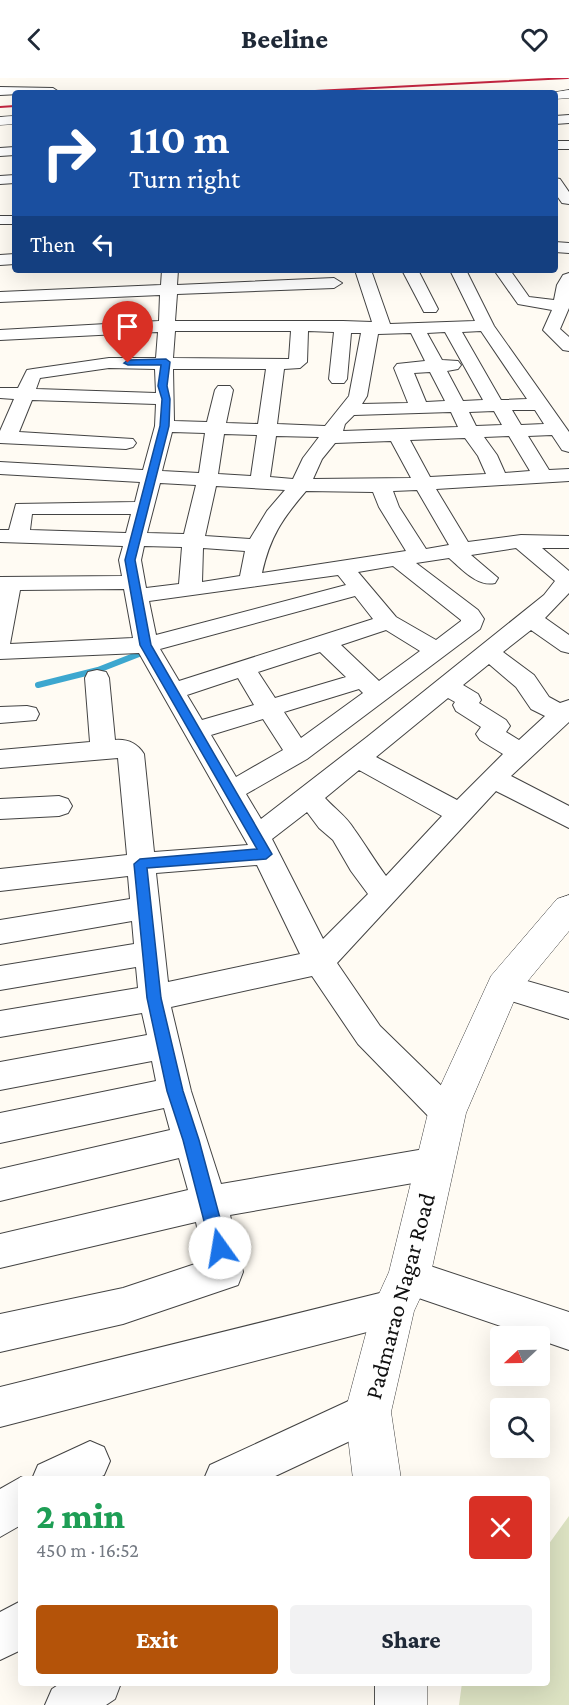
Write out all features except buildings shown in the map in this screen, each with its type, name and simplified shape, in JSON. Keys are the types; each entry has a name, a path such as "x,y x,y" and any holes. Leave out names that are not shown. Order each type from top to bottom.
{"street":[{"path":"558,178 569,200"},
{"path":"250,580 257,546 274,514 300,485 313,458 331,435 336,422 349,411 358,396 377,323 364,273"},
{"path":"413,273 442,308"},
{"path":"460,273 486,326 540,404 560,426 569,446"},
{"path":"504,273 524,301 563,309"},
{"path":"171,275 163,386 166,399 164,426 130,560 146,645 261,845 319,962 369,1035 447,1113"},
{"path":"0,297 171,275 306,277 334,283"},
{"path":"568,279 563,309 551,330 569,346"},
{"path":"0,335 168,326 343,326 377,323 442,308 477,306"},
{"path":"377,323 408,316 450,326 486,326"},
{"path":"408,316 470,432 487,455 499,480"},
{"path":"338,379 343,326"},
{"path":"450,326 495,405 501,407 543,477"},
{"path":"126,443 4,437 27,394 30,376 33,374 109,363 294,364 298,362 300,327"},
{"path":"420,409 403,368 512,362"},
{"path":"260,481 276,364"},
{"path":"190,590 193,541 208,478 215,428 224,390"},
{"path":"0,393 166,399"},
{"path":"349,411 540,404"},
{"path":"164,426 266,429 331,435 514,431 560,426"},
{"path":"397,434 457,550 487,578"},
{"path":"0,468 300,485 381,486 569,475"},
{"path":"231,791 298,753 371,687 436,650 472,624 473,619 409,558 381,486"},
{"path":"142,508 23,508 9,537 193,541 257,546"},
{"path":"0,880 140,864 261,845 310,797 566,590 566,581 563,577 521,541"},
{"path":"0,640 5,584 190,590 521,541 569,542"},
{"path":"343,566 388,622 436,650"},
{"path":"0,652 146,645 359,588"},
{"path":"530,618 569,646"},
{"path":"172,691 388,622"},
{"path":"325,643 371,687"},
{"path":"0,1024 154,998 319,962 385,895 493,778 565,711 540,703 525,681 489,651"},
{"path":"243,668 298,753"},
{"path":"97,678 103,749"},
{"path":"447,686 469,700 465,705 497,726 489,734 520,752"},
{"path":"196,731 268,708 371,687"},
{"path":"0,759 122,748 131,754 154,998 175,1091 209,1202 225,1272 123,1306 0,1333"},
{"path":"357,758 459,813"},
{"path":"493,778 569,818"},
{"path":"310,797 329,821 343,833 385,895"},
{"path":"0,809 59,806"},
{"path":"0,932 144,908"},
{"name":"Padmarao Nagar Road","path":"377,1476 368,1412 402,1292 447,1113 503,986 569,908"},
{"path":"0,978 150,953"},
{"path":"503,986 569,1006"},
{"path":"0,1076 164,1045"},
{"path":"0,1128 175,1091"},
{"path":"0,1185 191,1140"},
{"path":"0,1251 209,1202 436,1163"},
{"path":"0,1407 402,1292 569,1331"},
{"path":"230,1476 368,1412"},
{"path":"58,1476 90,1461"},
{"path":"0,1516 18,1501"},
{"path":"0,1638 18,1625"},
{"path":"69,1705 95,1686"}],"green space":[{"path":"569,1516 569,1705 459,1705 462,1686 550,1686 550,1542"}],"waterway":[{"path":"38,685 98,670 139,654"}],"railway":[{"path":"334,90 568,78"},
{"path":"0,107 12,106"}],"route":[{"path":"128,363 166,362 163,386 166,399 164,426 130,560 146,645 266,854 140,864 154,998 175,1091 209,1202 220,1248"}]}
